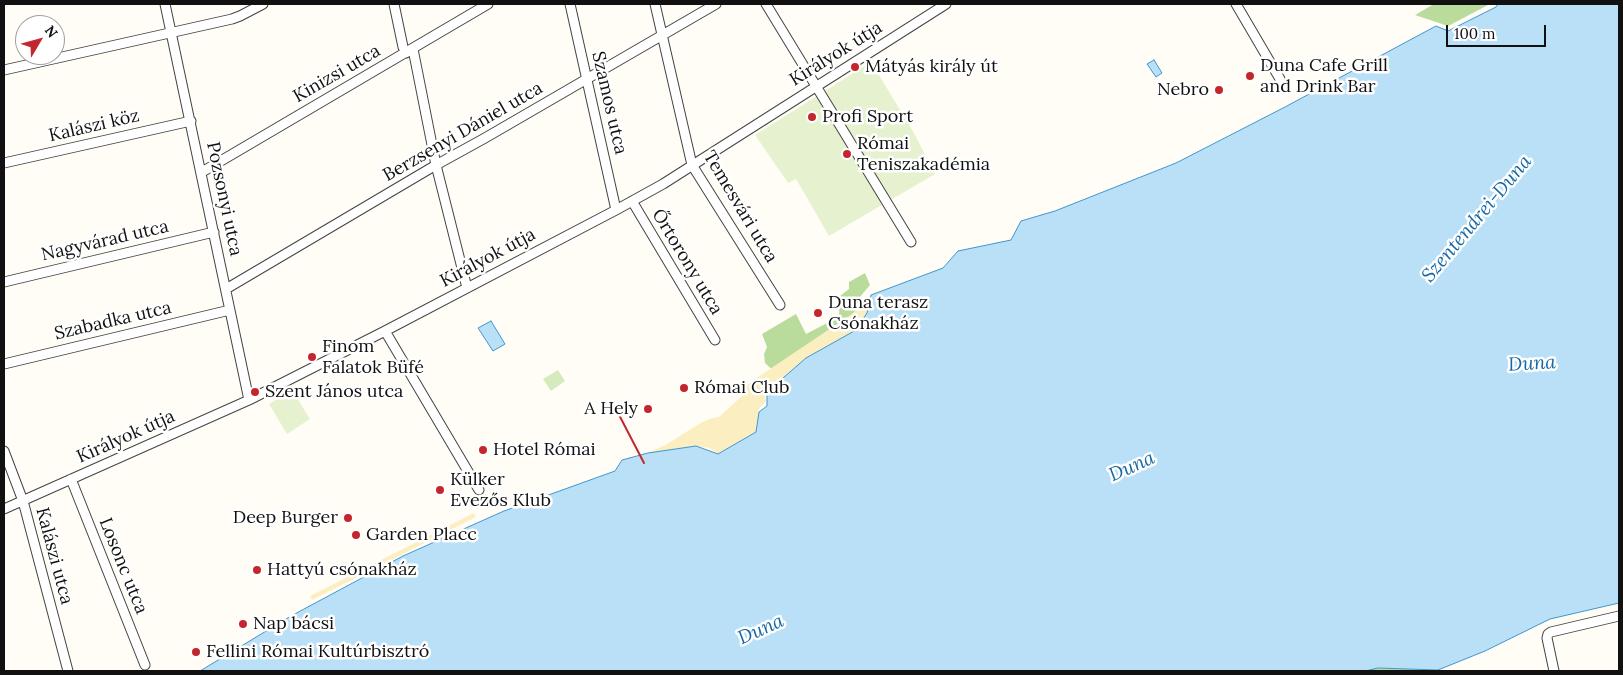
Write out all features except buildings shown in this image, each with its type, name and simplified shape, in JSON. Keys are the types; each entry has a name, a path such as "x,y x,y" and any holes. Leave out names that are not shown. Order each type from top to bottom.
{"street":[{"name":"Pozsonyi utca","path":"165,4 249,400"},
{"path":"4,70 240,16 262,4"},
{"path":"394,4 403,47 409,51 467,288"},
{"name":"Kinizsi utca","path":"202,172 488,4"},
{"name":"Szamos utca","path":"570,4 616,210"},
{"name":"Temesvári utca","path":"655,4 692,165 780,305"},
{"name":"Berzsenyi Dániel utca","path":"226,289 436,165 716,4"},
{"path":"766,4 911,242"},
{"name":"Királyok útja","path":"4,509 249,400 616,210 692,165 946,4"},
{"path":"1236,4 1280,79"},
{"name":"Kalászi köz","path":"4,163 191,121"},
{"name":"Őrtorony utca","path":"632,201 715,340"},
{"name":"Nagyvárad utca","path":"4,282 214,232"},
{"name":"Szabadka utca","path":"4,364 230,310"},
{"path":"385,331 478,490"},
{"name":"Kalászi utca","path":"4,451 23,501 68,671"},
{"name":"Losonc utca","path":"71,479 144,665"},
{"path":"1554,671 1547,638 1550,632 1619,616"}],"green space":[{"path":"1434,4 1490,4 1448,26 1415,15"},
{"name":"Római Teniszakadémia","path":"871,62 914,133 935,174 829,236 796,179 788,183 755,135"},
{"path":"865,273 870,285 859,298 855,316 776,373 765,363 764,354 767,347 762,334 796,314 806,334 833,320 839,315 840,296 849,289 849,282"},
{"path":"558,370 565,381 551,391 543,379"},
{"path":"292,390 310,419 287,434 269,404"},
{"path":"1378,668 1438,670 1439,671 1365,671"}],"sand":[{"path":"871,295 867,313 856,330 806,358 767,392 765,396 766,401 759,409 756,432 718,454 710,448 696,446 648,453 667,444 699,424 719,417 743,395 744,388 752,381 852,314"},
{"path":"474,513 476,517 312,600 310,596"}],"water":[{"path":"1498,4 1619,4 1619,603 1550,619 1485,651 1438,670 1378,668 1365,671 200,671 291,616 403,556 504,511 615,471 622,460 648,453 696,446 718,454 756,432 759,412 767,406 767,392 806,358 856,330 867,313 871,295 943,268 958,251 1011,240 1021,221 1055,211 1176,163 1436,26 1448,31 1496,7"},
{"path":"1154,60 1162,73 1156,77 1147,64"},
{"path":"491,321 505,344 493,351 478,328"}],"railway":[{"path":"616,409 644,463"}],"place":[{"name":"Mátyás király út","path":"855,67"},
{"name":"Duna Cafe Grill and Drink Bar","path":"1250,76"},
{"name":"Nebro","path":"1219,90"},
{"name":"Profi Sport","path":"812,117"},
{"name":"Római Teniszakadémia","path":"847,154"},
{"name":"Duna terasz Csónakház","path":"818,313"},
{"name":"Finom Falatok Büfé","path":"312,357"},
{"name":"Római Club","path":"684,388"},
{"name":"Szent János utca","path":"255,392"},
{"name":"A Hely","path":"648,409"},
{"name":"Hotel Római","path":"483,450"},
{"name":"Külker Evezős Klub","path":"440,490"},
{"name":"Deep Burger","path":"348,518"},
{"name":"Garden Placc","path":"356,535"},
{"name":"Hattyú csónakház","path":"257,570"},
{"name":"Nap bácsi","path":"243,624"},
{"name":"Fellini Római Kultúrbisztró","path":"196,652"}],"water label":[{"name":"Szentendrei-Duna","path":"1477,219"},
{"name":"Duna","path":"1532,364"},
{"name":"Duna","path":"1132,467"},
{"name":"Duna","path":"761,630"}]}
